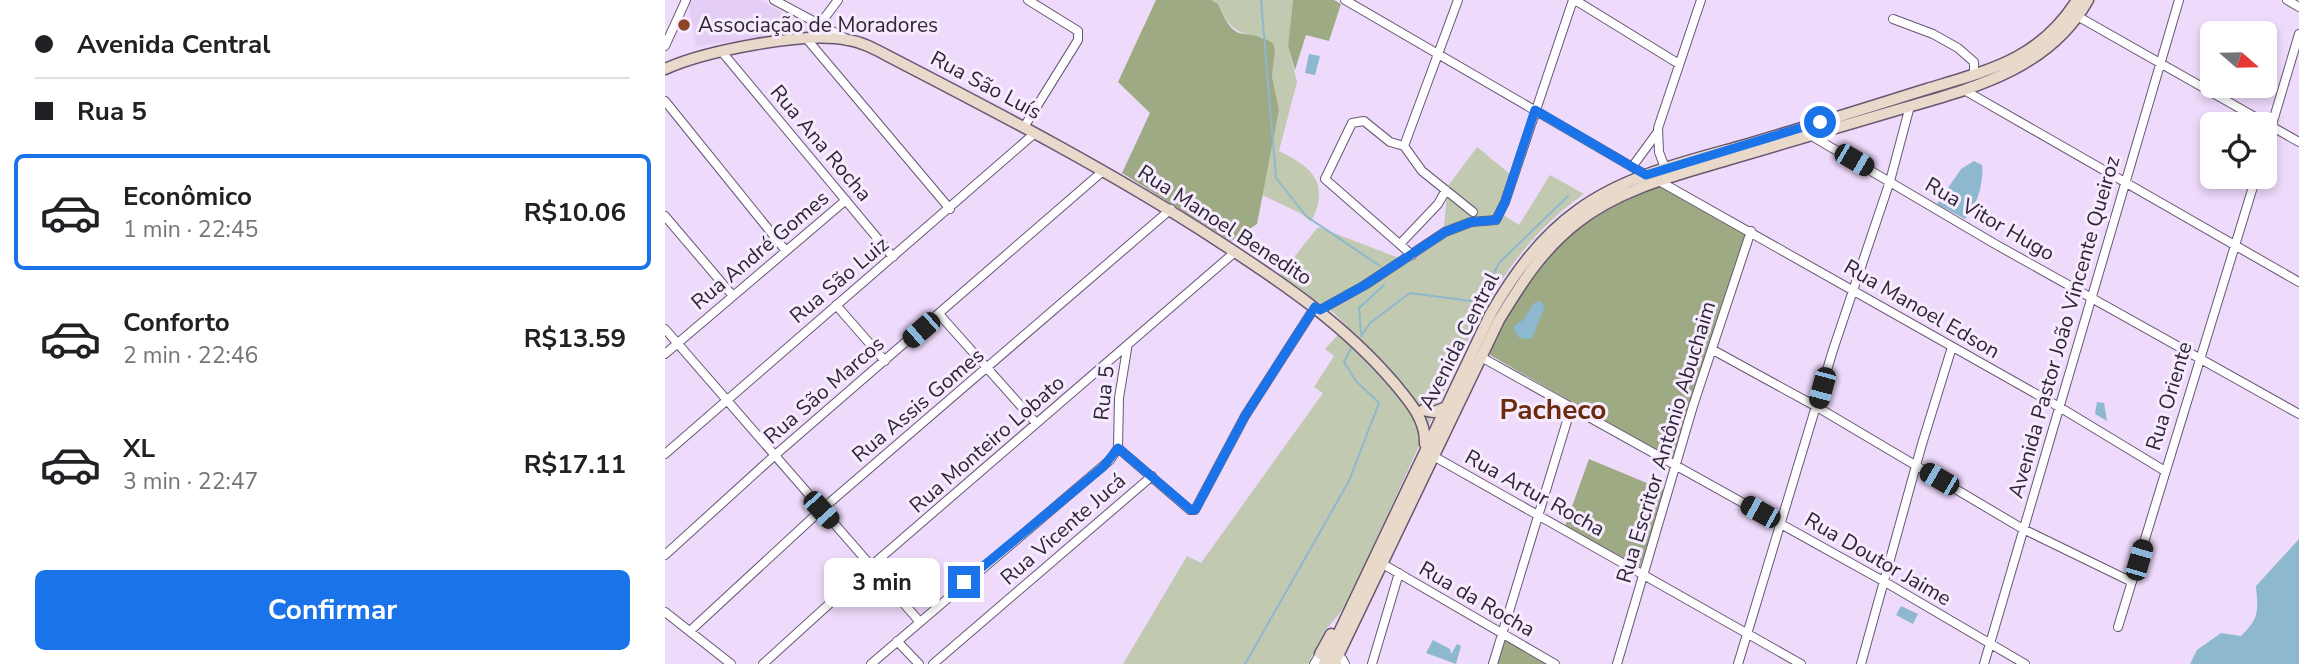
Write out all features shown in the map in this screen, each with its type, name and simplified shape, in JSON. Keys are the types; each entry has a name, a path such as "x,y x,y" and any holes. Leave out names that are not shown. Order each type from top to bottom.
{"main road":[{"name":"Avenida Central","path":"1444,423 1444,408 1490,315 1531,253 1577,210 1615,188 1665,168 1974,74 2032,50 2053,33 2077,0"},
{"name":"Avenida Central","path":"1335,660 1444,423 1523,281 1542,255 1580,221 1610,201 1659,181 1964,90 2015,70 2054,45 2079,17 2088,0"},
{"path":"665,69 722,52 806,38 848,40"},
{"name":"Rua São Luís","path":"848,40 888,56 1103,171"},
{"name":"Rua Manoel Benedito","path":"1103,171 1171,209 1317,308 1364,349 1411,404 1423,425 1430,453"},
{"name":"Rua Manoel Benedito","path":"1411,404 1444,423"},
{"path":"1423,410 1434,412 1444,408"},
{"name":"Avenida Central","path":"1335,660 1349,610 1430,453"}],"street":[{"path":"665,46 687,0"},
{"name":"Rua São Luís","path":"774,0 848,40"},
{"path":"820,24 838,0"},
{"path":"1024,127 1075,48 1078,31 1028,0"},
{"path":"1345,0 1646,175"},
{"path":"1404,146 1458,0"},
{"path":"1118,448 1191,510 1195,510 1245,416 1317,308 1412,256 1445,232 1471,222 1496,220 1505,202 1574,0 1679,64"},
{"path":"1632,167 1657,133 1700,0"},
{"name":"Avenida Pastor João Vincente Queiroz","path":"1984,664 2008,590 2038,474 2061,408 2124,182 2179,0"},
{"path":"2287,0 2299,7"},
{"path":"2079,17 2247,112"},
{"path":"1893,19 1958,48 1974,62 1974,74"},
{"path":"2275,112 2299,34"},
{"path":"806,38 950,209"},
{"name":"Rua Ana Rocha","path":"722,52 893,257"},
{"path":"1964,90 2299,282"},
{"path":"665,100 786,251"},
{"path":"1738,664 1852,289 1890,181 1910,106"},
{"path":"1412,256 1401,243 1325,179 1352,123 1364,121 1390,142 1404,146 1422,171 1473,212"},
{"path":"2277,129 2299,142"},
{"name":"Rua São Luiz","path":"665,454 1035,133"},
{"path":"1657,133 1665,168"},
{"name":"Rua Vitor Hugo","path":"1810,135 2198,359 2299,414"},
{"name":"Rua São Marcos","path":"665,555 774,456 1103,171"},
{"name":"Rua Manoel Edson","path":"1659,181 2061,408 2165,471"},
{"name":"Rua Oriente","path":"2118,627 2252,189"},
{"path":"1401,243 1438,204 1446,191"},
{"name":"Rua André Gomes","path":"665,354 846,200"},
{"name":"Rua Assis Gomes","path":"690,631 821,510 1171,209"},
{"path":"665,216 733,296"},
{"name":"Rua Escritor Antônio Abuchaim","path":"1617,664 1751,231"},
{"name":"Rua Monteiro Lobato","path":"763,664 871,566 1035,423 1127,349 1235,252"},
{"path":"836,305 885,361"},
{"path":"939,314 1035,423"},
{"path":"665,329 919,621"},
{"path":"1861,664 1952,347"},
{"name":"Rua 5","path":"871,664 1103,467 1118,448 1117,419 1127,349"},
{"path":"1713,350 1817,407 2023,529 2132,582"},
{"name":"Rua Doutor Jaime","path":"1481,357 1885,582 2025,664"},
{"path":"1493,664 1571,408"},
{"name":"Rua Artur Rocha","path":"1430,453 1747,636 1801,664"},
{"name":"Rua Vicente Jucá","path":"933,664 1152,476"},
{"name":"Rua da Rocha","path":"1381,564 1555,664"},
{"path":"1372,664 1399,573"},
{"path":"665,612 730,664"},
{"path":"897,641 919,664"},
{"path":"1314,664 1335,660"}],"shaded area":[{"path":"688,0 760,0 808,27 808,32 696,46"}],"green space":[{"path":"1156,0 1211,0 1218,4 1236,32 1254,35 1273,43 1275,51 1272,76 1279,110 1257,224 1231,241 1122,173 1150,113 1118,82"},
{"path":"1211,0 1293,0 1288,46 1297,82 1279,151 1310,171 1315,179 1319,197 1311,222 1302,214 1262,195 1279,110 1272,76 1275,51 1264,37 1235,29 1218,4"},
{"path":"1293,0 1334,0 1341,4 1329,41 1306,35 1295,70 1288,46"},
{"path":"1477,147 1510,174 1497,211 1519,225 1550,175 1584,194 1555,217 1531,242 1509,269 1491,298 1459,359 1344,608 1324,632 1308,664 1123,664 1187,556 1201,563 1323,393 1314,387 1334,356 1325,349 1346,326 1334,313 1279,276 1318,227 1407,261 1444,226 1448,186"},
{"path":"1661,186 1747,233 1678,463 1490,355 1491,347 1523,291 1558,247 1602,213"},
{"path":"1589,459 1666,491 1640,567 1565,526"},
{"path":"1504,640 1547,664 1497,664"}],"water":[{"path":"1309,54 1320,56 1315,75 1305,73"},
{"path":"1974,161 1982,165 1981,187 1965,219 1937,204 1961,169"},
{"path":"1540,301 1545,306 1532,339 1519,338 1513,327 1523,320 1534,303"},
{"path":"2097,402 2104,403 2107,421 2095,414"},
{"path":"2299,539 2299,664 2190,664 2197,650 2221,633 2241,636 2252,624 2256,613 2256,586"},
{"path":"1901,606 1918,614 1913,624 1896,615"},
{"path":"1433,640 1450,649 1451,654 1457,644 1461,646 1456,664 1426,653"}],"waterway":[{"path":"1261,0 1276,178 1306,216 1380,266"},
{"path":"1361,336 1370,323 1410,293 1471,301 1482,296 1499,263 1568,196"},
{"path":"1361,333 1359,308 1384,285"},
{"path":"1245,664 1349,481 1379,403 1356,381 1344,362 1352,346"}],"place":[{"name":"Associação de Moradores","path":"684,25"}],"district":[{"name":"Pacheco","path":"1553,410"}],"route":[{"path":"964,582 1103,467 1118,448 1191,510 1195,510 1245,416 1315,307 1320,310 1365,285 1445,232 1471,222 1496,220 1505,202 1535,110 1646,175 1820,122"}]}
